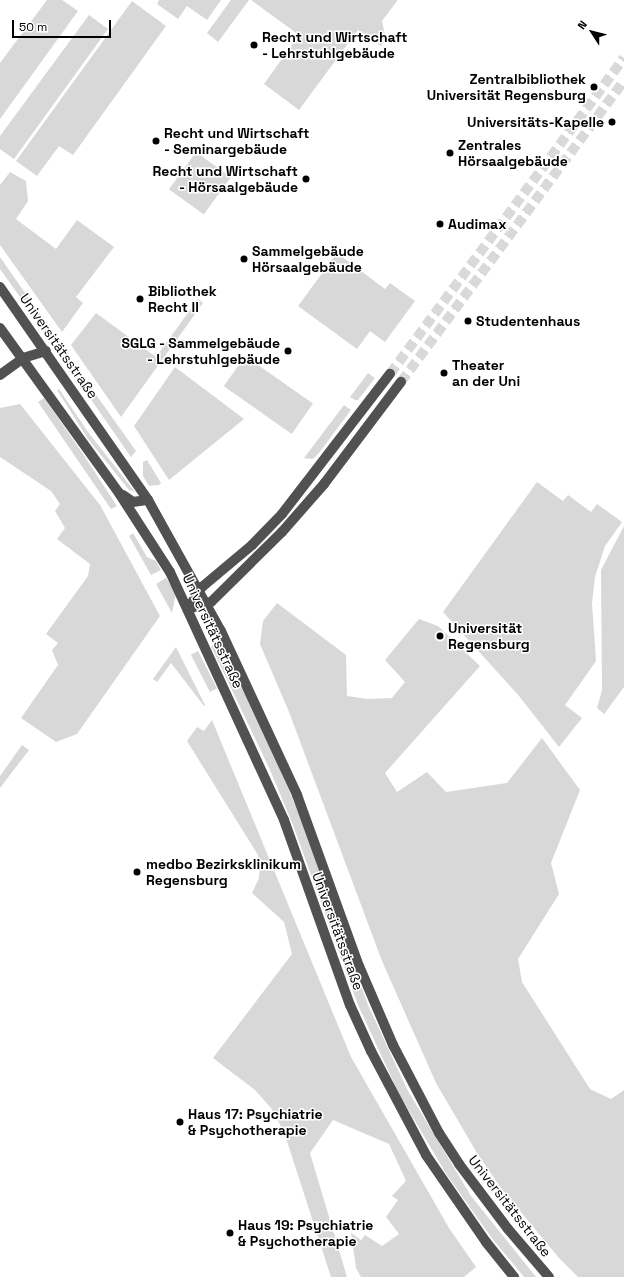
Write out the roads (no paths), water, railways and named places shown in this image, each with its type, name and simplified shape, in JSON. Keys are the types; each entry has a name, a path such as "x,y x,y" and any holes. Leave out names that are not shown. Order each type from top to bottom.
{"street":[{"name":"Universitätsstraße","path":"0,287 46,351 148,500 207,605 282,758 359,966 393,1045 439,1133 459,1164 498,1217 549,1277"},
{"name":"Universitätsstraße","path":"0,328 119,493 170,572 284,820 350,1005 371,1051 426,1154 486,1242 514,1277"},
{"path":"0,375 23,358 46,351"},
{"path":"188,609 198,591 268,529 313,477 390,374"},
{"path":"188,609 207,605 282,532 324,484 401,382"},
{"path":"313,477 324,484"},
{"name":"Universitätsstraße","path":"119,493 133,502 148,500"}],"tunnel":[{"path":"390,374 624,58"},
{"path":"401,382 624,81"}],"place":[{"name":"Recht und Wirtschaft - Lehrstuhlgebäude","path":"254,45"},
{"name":"Zentralbibliothek Universität Regensburg","path":"594,87"},
{"name":"Universitäts-Kapelle","path":"612,122"},
{"name":"Recht und Wirtschaft - Seminargebäude","path":"156,141"},
{"name":"Zentrales Hörsaalgebäude","path":"450,153"},
{"name":"Recht und Wirtschaft - Hörsaalgebäude","path":"306,179"},
{"name":"Audimax","path":"440,224"},
{"name":"Sammelgebäude Hörsaalgebäude","path":"244,259"},
{"name":"Bibliothek Recht II","path":"140,299"},
{"name":"Studentenhaus","path":"468,321"},
{"name":"SGLG - Sammelgebäude - Lehrstuhlgebäude","path":"288,351"},
{"name":"Theater an der Uni","path":"444,373"},
{"name":"Universität Regensburg","path":"440,636"},
{"name":"medbo Bezirksklinikum Regensburg","path":"137,872"},
{"name":"Haus 17: Psychiatrie & Psychotherapie","path":"180,1122"},
{"name":"Haus 19: Psychiatrie & Psychotherapie","path":"230,1233"}]}
